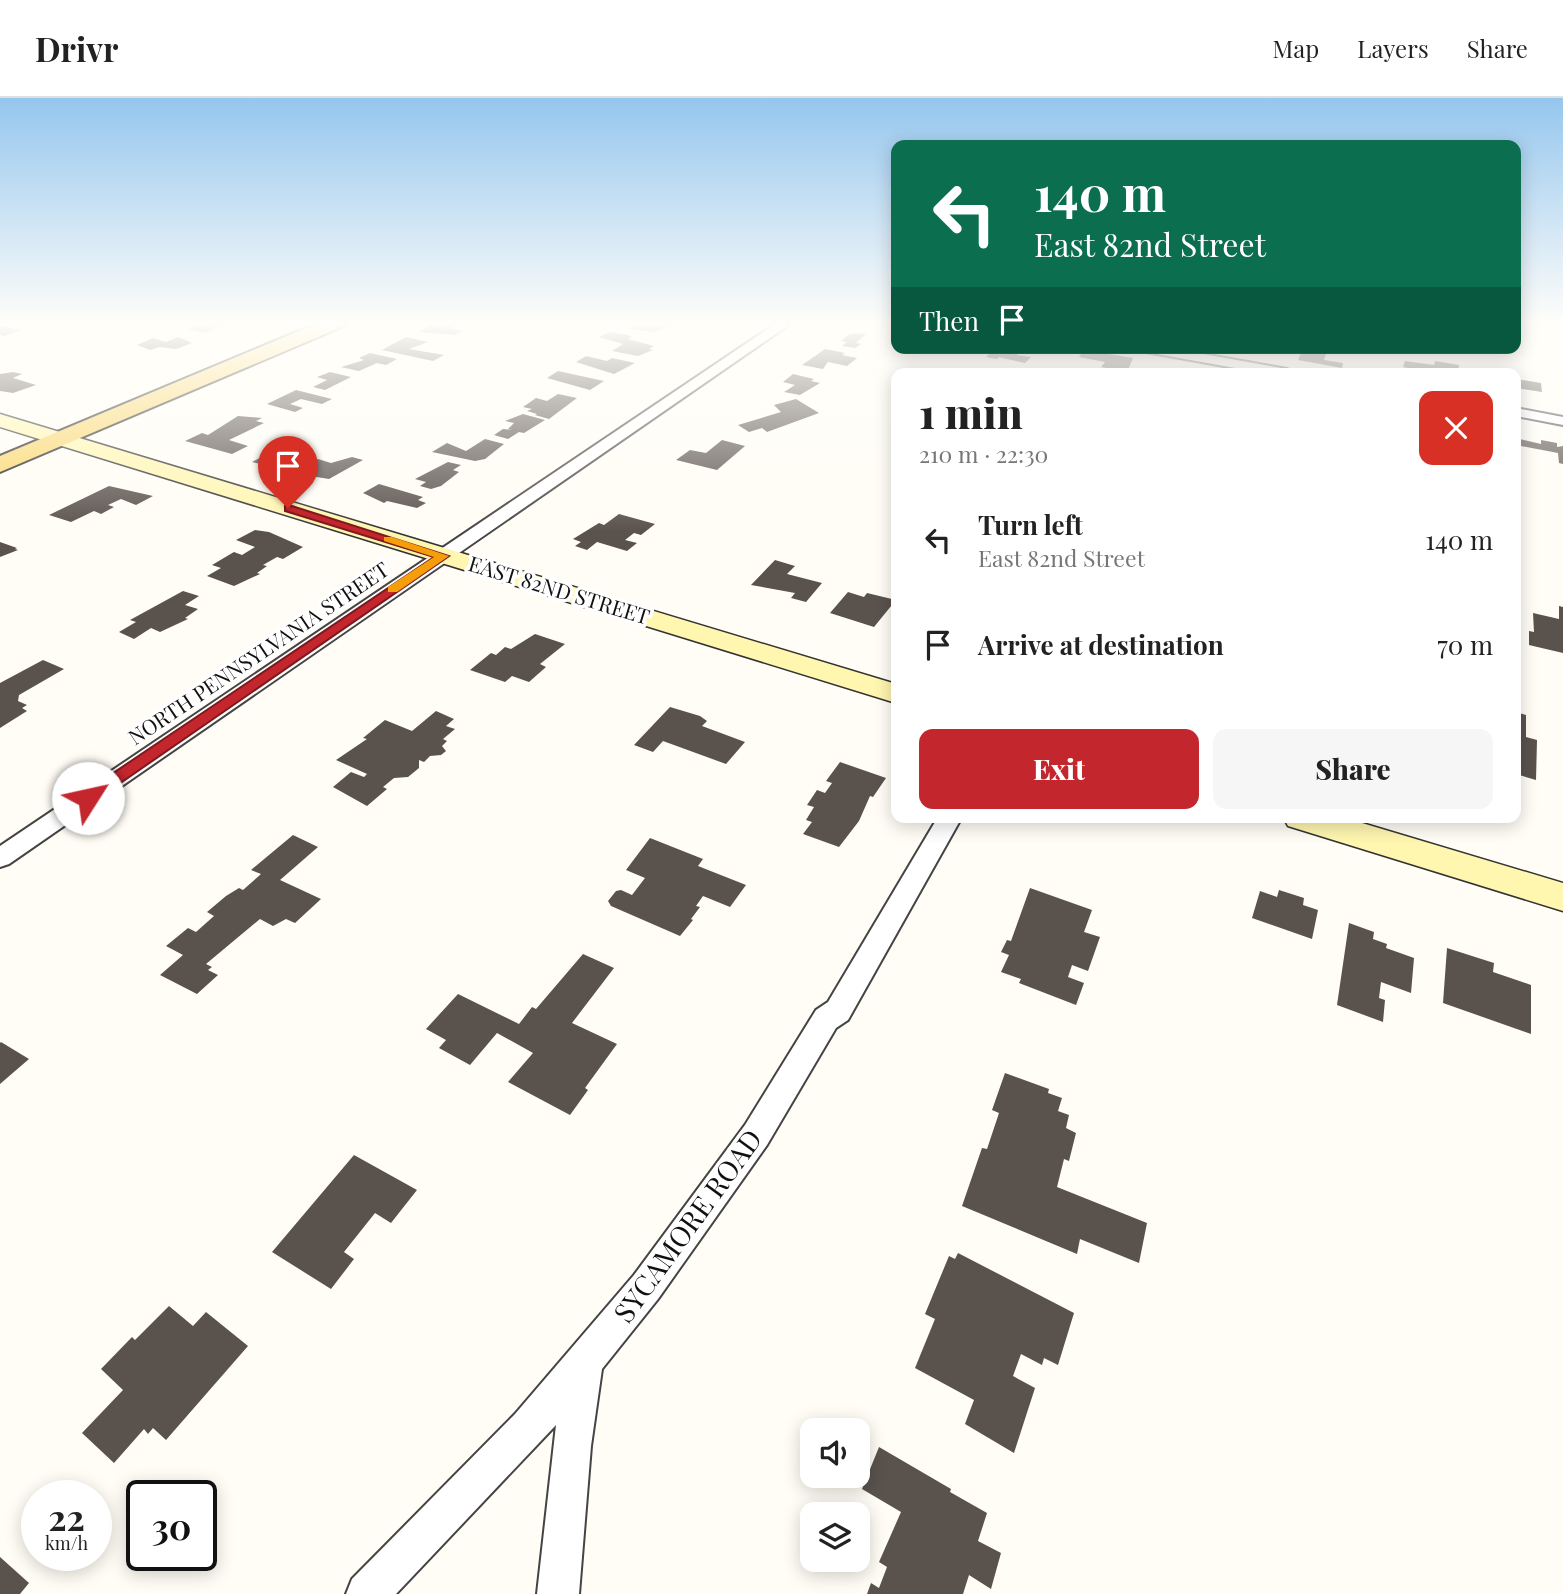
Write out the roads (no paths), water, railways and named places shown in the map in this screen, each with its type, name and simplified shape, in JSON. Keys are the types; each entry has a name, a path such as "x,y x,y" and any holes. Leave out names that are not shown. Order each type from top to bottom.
{"main road":[{"path":"0,465 172,392"}],"street":[{"name":"NORTH PENNSYLVANIA STREET","path":"0,858 684,392"},
{"path":"1521,413 1563,421"},
{"name":"EAST 82ND STREET","path":"0,420 891,692"},
{"name":"SYCAMORE ROAD","path":"367,1594 477,1484 584,1364 675,1250 748,1147 826,1019 838,1011 947,823"},
{"path":"1319,823 1563,898"},
{"path":"558,1594 572,1446 584,1364"}]}
